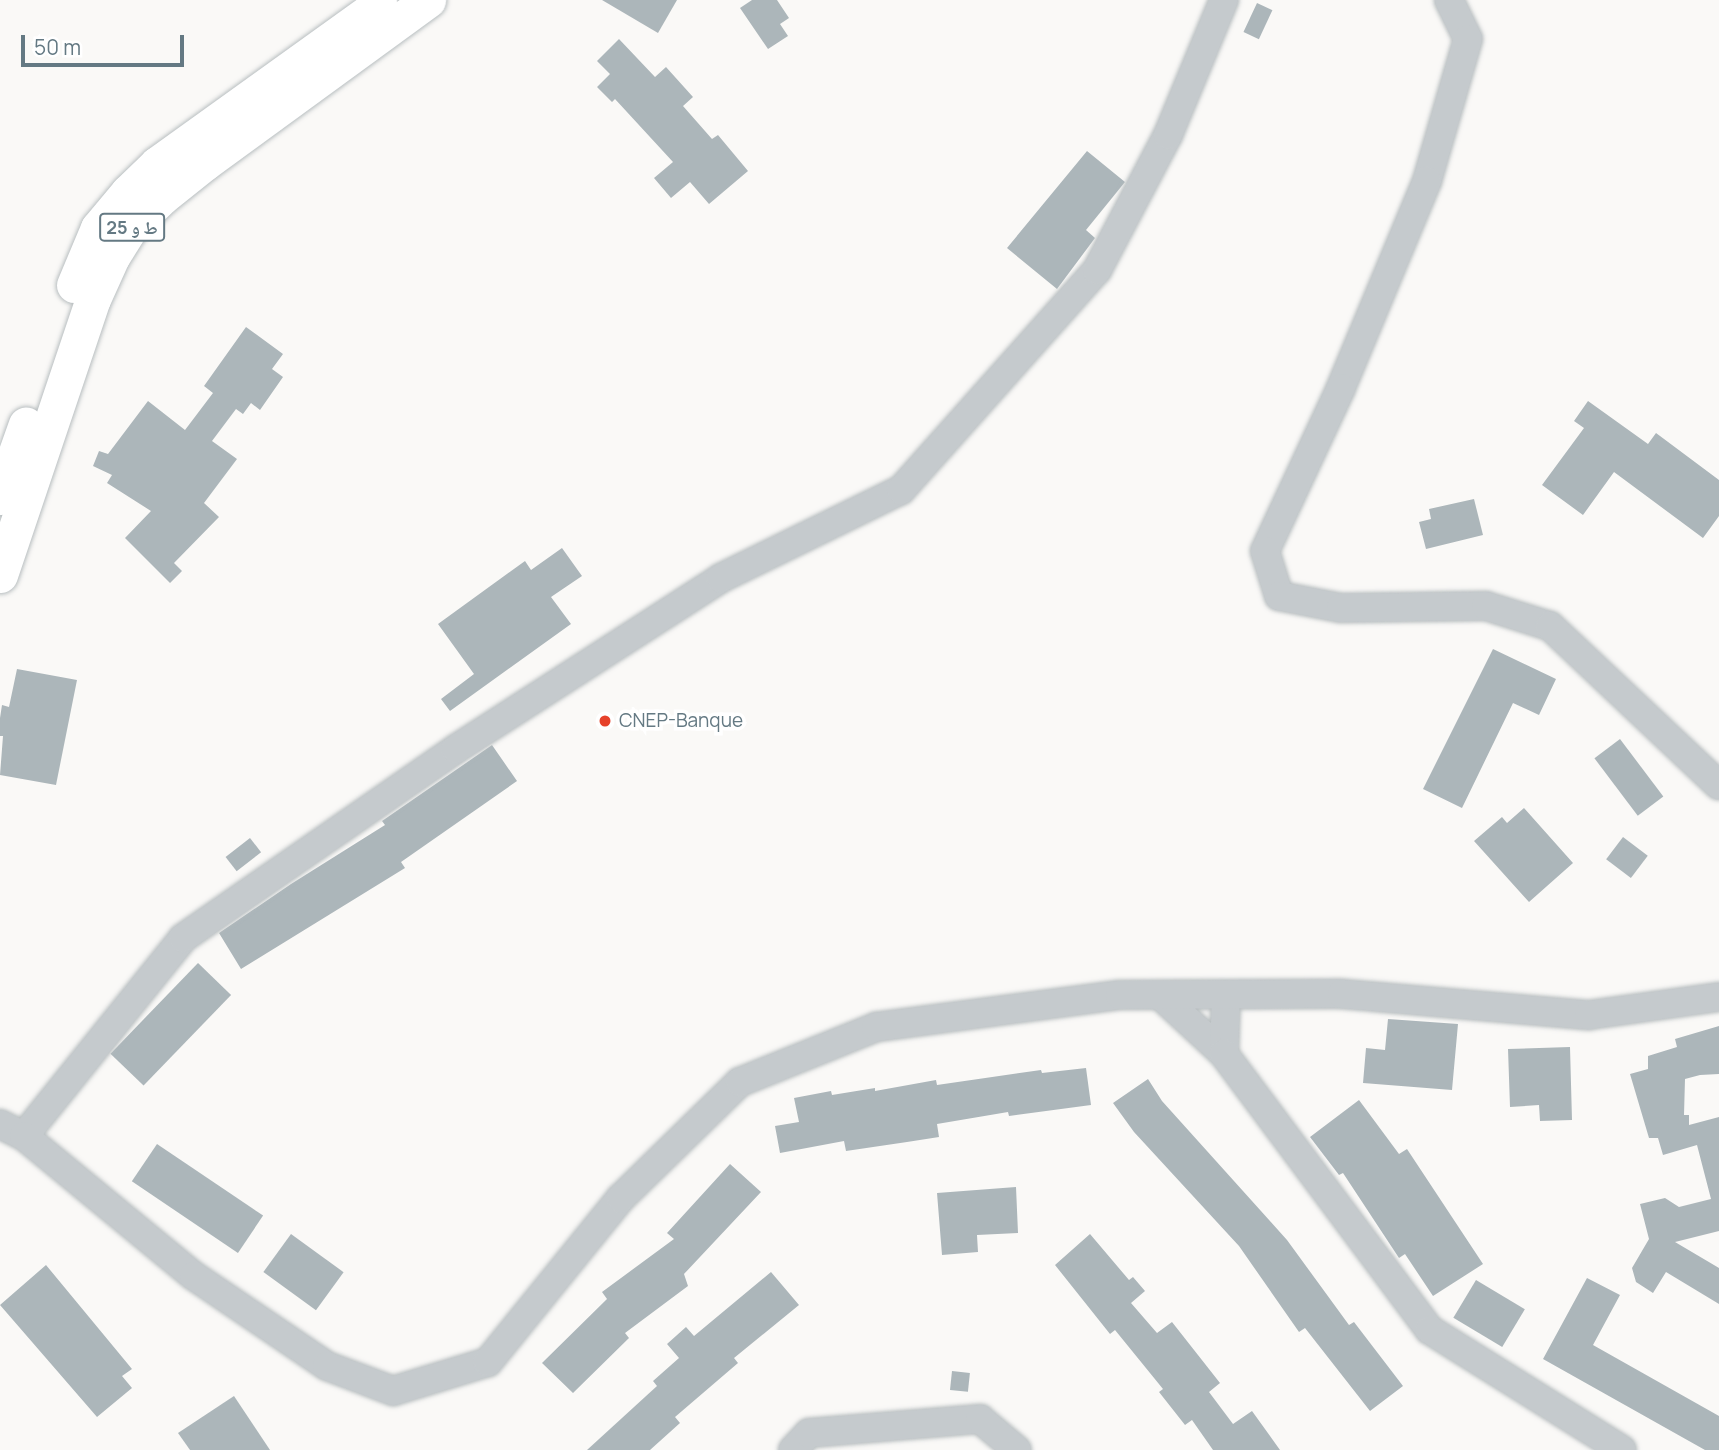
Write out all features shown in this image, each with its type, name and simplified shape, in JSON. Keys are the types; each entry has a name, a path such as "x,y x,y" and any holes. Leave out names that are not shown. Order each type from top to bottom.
{"main road":[{"path":"0,497 76,281 98,228 128,192 157,164 385,0"},
{"name":"ط و 25","path":"0,575 93,299 112,257 131,227 162,197 206,162 428,0"}],"street":[{"path":"1224,0 1168,135 1097,271 901,490 722,578 456,749 183,938 12,1130 194,1276 327,1366 393,1391 488,1362 621,1198 740,1082 876,1027 1120,995 1342,994 1589,1015 1719,997"},
{"path":"1448,0 1468,39 1427,181 1341,388 1265,551 1279,596 1341,608 1486,606 1550,626 1719,785"},
{"path":"1160,995 1224,1054 1430,1330 1622,1450"},
{"path":"1224,1054 1226,995"},
{"path":"793,1450 809,1433 980,1419 1017,1450"}],"building":[{"path":"602,0 677,0 658,33"},
{"path":"752,0 777,0 789,18 780,24 788,36 768,49 740,8"},
{"path":"1257,3 1272,10 1259,39 1243,32"},
{"path":"619,39 655,77 666,67 693,97 683,106 712,139 718,135 748,171 709,204 690,182 671,198 654,178 673,162 615,99 612,102 597,87 610,74 597,61"},
{"path":"1087,151 1125,182 1086,230 1095,238 1057,289 1007,248"},
{"path":"246,327 283,354 272,369 283,377 260,410 251,403 243,414 236,409 212,441 237,459 204,503 219,517 174,563 182,571 170,583 125,538 151,511 107,483 112,475 93,466 99,451 108,454 148,401 185,430 213,393 204,386"},
{"path":"1588,401 1648,444 1656,433 1719,480 1719,516 1703,538 1614,472 1583,515 1542,485 1584,428 1574,421"},
{"path":"1474,499 1483,535 1426,549 1419,522 1431,519 1429,509"},
{"path":"562,548 582,576 551,597 571,624 450,711 441,699 474,674 438,624 525,561 531,570"},
{"path":"1493,649 1556,679 1539,715 1513,703 1462,808 1423,789"},
{"path":"17,669 77,680 56,785 0,775 2,705 9,707"},
{"path":"1620,739 1663,797 1638,816 1594,758"},
{"path":"492,745 517,781 401,862 405,868 241,969 219,933 385,825 382,821"},
{"path":"1524,808 1573,863 1529,902 1474,841 1502,817 1507,823"},
{"path":"1623,837 1648,856 1631,878 1606,859"},
{"path":"250,838 261,852 237,871 226,857"},
{"path":"198,963 231,995 144,1086 110,1054"},
{"path":"1388,1019 1458,1024 1452,1090 1363,1083 1366,1048 1385,1050"},
{"path":"1719,1026 1719,1074 1685,1079 1684,1115 1689,1115 1689,1125 1719,1117 1719,1231 1675,1242 1719,1268 1719,1304 1666,1272 1653,1293 1636,1282 1632,1268 1649,1239 1640,1204 1665,1198 1679,1207 1711,1199 1697,1145 1663,1155 1658,1138 1649,1138 1630,1074 1648,1069 1648,1056 1677,1047 1675,1039"},
{"path":"1570,1047 1572,1120 1540,1121 1539,1105 1510,1107 1508,1049"},
{"path":"1086,1068 1091,1105 1009,1116 1008,1112 937,1124 939,1137 907,1142 846,1151 844,1141 780,1153 775,1126 799,1122 794,1098 831,1091 832,1095 875,1088 875,1091 936,1080 937,1085 1041,1070 1042,1073"},
{"path":"1148,1079 1162,1101 1287,1240 1349,1325 1354,1322 1403,1386 1370,1411 1305,1328 1299,1332 1239,1246 1134,1132 1113,1103"},
{"path":"1359,1100 1399,1154 1407,1149 1483,1264 1433,1296 1405,1254 1399,1258 1343,1173 1339,1175 1310,1137"},
{"path":"157,1144 263,1216 238,1253 132,1181"},
{"path":"730,1164 761,1192 684,1274 688,1286 625,1333 629,1338 573,1393 542,1363 607,1299 602,1292 674,1239 667,1233"},
{"path":"1016,1187 1018,1233 977,1235 978,1252 942,1255 937,1193"},
{"path":"291,1234 344,1272 316,1310 263,1272"},
{"path":"1090,1234 1129,1280 1133,1277 1145,1291 1131,1303 1157,1333 1172,1322 1220,1383 1209,1392 1233,1424 1252,1411 1280,1450 1213,1450 1192,1420 1185,1425 1159,1392 1163,1389 1115,1330 1110,1334 1055,1265"},
{"path":"46,1265 132,1369 122,1376 132,1388 97,1417 0,1305"},
{"path":"771,1272 799,1305 734,1358 738,1363 675,1417 680,1423 650,1450 587,1450 657,1386 653,1381 679,1358 667,1344 686,1327 694,1336"},
{"path":"1587,1278 1620,1295 1593,1345 1719,1416 1719,1450 1705,1450 1543,1359"},
{"path":"1476,1280 1525,1309 1502,1347 1453,1318"},
{"path":"952,1371 970,1373 968,1392 950,1390"},
{"path":"234,1396 270,1450 190,1450 178,1433"}],"place":[{"name":"CNEP-Banque","path":"605,721"}]}
